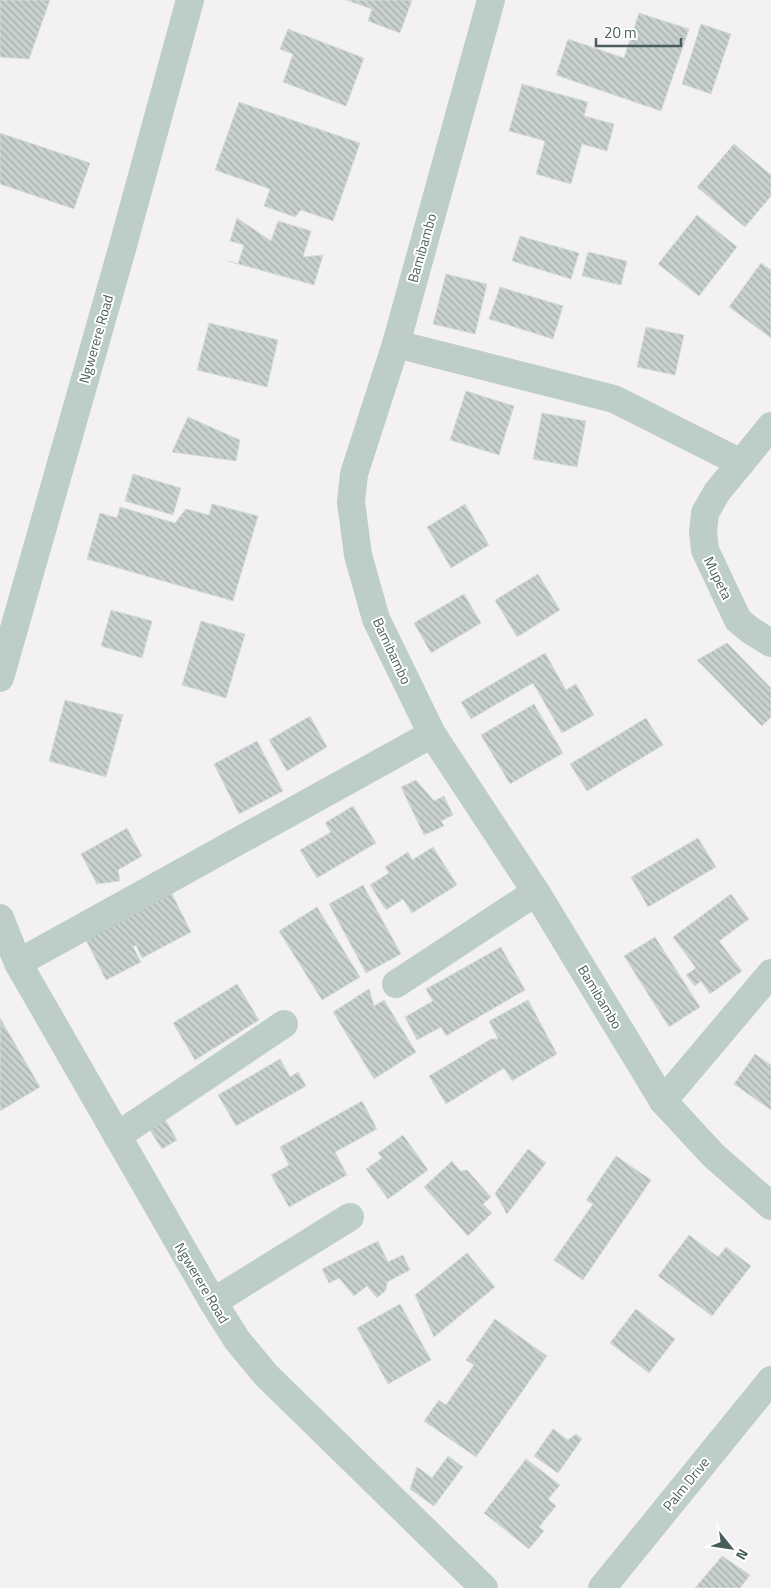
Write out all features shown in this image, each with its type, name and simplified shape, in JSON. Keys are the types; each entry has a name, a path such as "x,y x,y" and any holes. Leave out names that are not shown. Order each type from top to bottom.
{"street":[{"name":"Ngwerere Road","path":"0,678 122,249 190,0"},
{"name":"Bamibambo","path":"491,0 396,344 354,474 351,502 358,555 376,619 432,734 536,892 663,1101 713,1155 771,1206"},
{"path":"396,344 614,398 741,463"},
{"name":"Mupeta","path":"771,426 717,492 705,513 703,532 705,550 738,620 771,643"},
{"path":"18,963 432,734"},
{"path":"396,984 536,892"},
{"name":"Ngwerere Road","path":"0,918 18,963 116,1136 237,1340 266,1375 484,1588"},
{"path":"663,1101 771,973"},
{"path":"116,1136 284,1024"},
{"path":"213,1302 350,1216"},
{"name":"Palm Drive","path":"602,1588 771,1380"}],"building":[{"path":"0,0 50,0 29,59 0,57"},
{"path":"346,0 412,0 400,33 368,21 372,9"},
{"path":"639,13 689,29 661,111 556,75 568,39 624,58"},
{"path":"701,24 731,34 711,94 682,84"},
{"path":"288,29 364,58 346,106 283,82 293,54 280,49"},
{"path":"522,84 588,102 584,116 614,124 607,151 582,144 571,184 536,174 545,141 509,131"},
{"path":"239,102 360,143 333,221 301,210 295,217 264,206 270,189 215,170"},
{"path":"0,133 90,163 74,209 0,184"},
{"path":"734,144 771,175 771,196 745,227 697,187"},
{"path":"697,215 737,247 699,296 658,264"},
{"path":"237,218 271,241 278,221 311,231 303,257 323,255 314,285 238,264 244,245 230,241"},
{"path":"520,236 579,253 571,279 512,261"},
{"path":"588,252 627,261 621,285 582,276"},
{"path":"761,263 771,270 771,338 729,307"},
{"path":"446,274 487,284 475,334 433,324"},
{"path":"500,287 563,306 553,339 489,319"},
{"path":"209,323 278,340 267,387 197,370"},
{"path":"646,327 684,335 675,375 637,367"},
{"path":"466,391 514,406 499,455 450,440"},
{"path":"542,413 586,421 577,467 533,459"},
{"path":"188,417 240,440 236,461 172,452"},
{"path":"133,474 181,488 173,515 125,501"},
{"path":"212,504 258,516 233,601 87,559 100,513 117,518 120,507 175,523 186,509 209,515"},
{"path":"465,504 489,545 451,568 427,527"},
{"path":"538,574 560,610 517,637 495,600"},
{"path":"464,594 481,623 431,653 414,623"},
{"path":"111,610 152,621 142,658 101,646"},
{"path":"201,621 245,634 226,698 182,685"},
{"path":"727,643 771,688 771,717 762,726 697,660"},
{"path":"545,653 566,690 576,684 594,715 562,733 533,683 471,719 461,702"},
{"path":"65,700 123,715 106,777 49,761"},
{"path":"534,704 563,753 510,784 481,735"},
{"path":"310,716 327,747 287,771 269,740"},
{"path":"646,718 663,745 587,791 570,764"},
{"path":"257,741 283,791 239,814 214,764"},
{"path":"416,780 434,801 444,796 453,815 441,821 444,826 424,835 401,787"},
{"path":"353,806 376,843 317,878 300,850 331,832 325,823"},
{"path":"127,828 142,856 118,870 120,881 97,884 81,854"},
{"path":"698,838 716,867 648,907 631,877"},
{"path":"433,847 457,885 412,913 403,899 386,910 370,885 389,873 385,867 408,852 412,860"},
{"path":"363,885 401,954 366,973 329,904"},
{"path":"170,890 191,932 142,958 136,945 133,947 141,962 106,980 84,936"},
{"path":"731,894 749,919 719,941 742,971 710,994 701,981 695,986 686,975 696,968 673,937"},
{"path":"317,907 360,977 322,1000 279,931"},
{"path":"655,937 700,1007 669,1027 624,956"},
{"path":"501,947 525,990 446,1036 441,1027 417,1040 405,1017 433,1001 426,989"},
{"path":"237,984 259,1020 195,1060 173,1023"},
{"path":"369,989 374,1006 384,1000 416,1052 374,1079 333,1012"},
{"path":"528,1000 557,1054 512,1081 504,1068 446,1104 429,1076 491,1039 498,1039 489,1021"},
{"path":"0,1018 40,1087 0,1111"},
{"path":"755,1054 771,1065 771,1110 734,1084"},
{"path":"280,1059 290,1077 298,1072 306,1086 236,1126 218,1095"},
{"path":"362,1101 377,1129 335,1152 347,1175 289,1207 271,1175 289,1165 280,1147"},
{"path":"164,1117 177,1140 162,1149 148,1127"},
{"path":"403,1135 428,1170 388,1199 366,1169 382,1158 378,1153"},
{"path":"528,1149 546,1163 507,1214 495,1193"},
{"path":"616,1156 651,1180 583,1280 554,1260 593,1204 586,1200"},
{"path":"452,1161 460,1171 467,1170 491,1197 483,1204 492,1213 468,1236 424,1187"},
{"path":"689,1235 718,1257 726,1247 751,1266 712,1316 658,1276"},
{"path":"378,1241 388,1262 403,1255 410,1270 387,1282 386,1290 377,1298 367,1286 354,1296 339,1278 329,1283 322,1269"},
{"path":"467,1253 495,1287 434,1337 415,1295"},
{"path":"400,1304 431,1360 388,1384 357,1328"},
{"path":"636,1309 675,1339 649,1373 610,1343"},
{"path":"495,1319 547,1356 476,1457 424,1421 439,1400 446,1405 474,1365 466,1360"},
{"path":"553,1429 568,1440 576,1434 582,1439 558,1473 534,1456"},
{"path":"448,1456 463,1467 434,1506 410,1489 417,1467 432,1478"},
{"path":"526,1459 560,1485 548,1499 556,1506 539,1527 544,1531 529,1549 484,1513"},
{"path":"722,1556 750,1575 740,1588 695,1588"}]}
